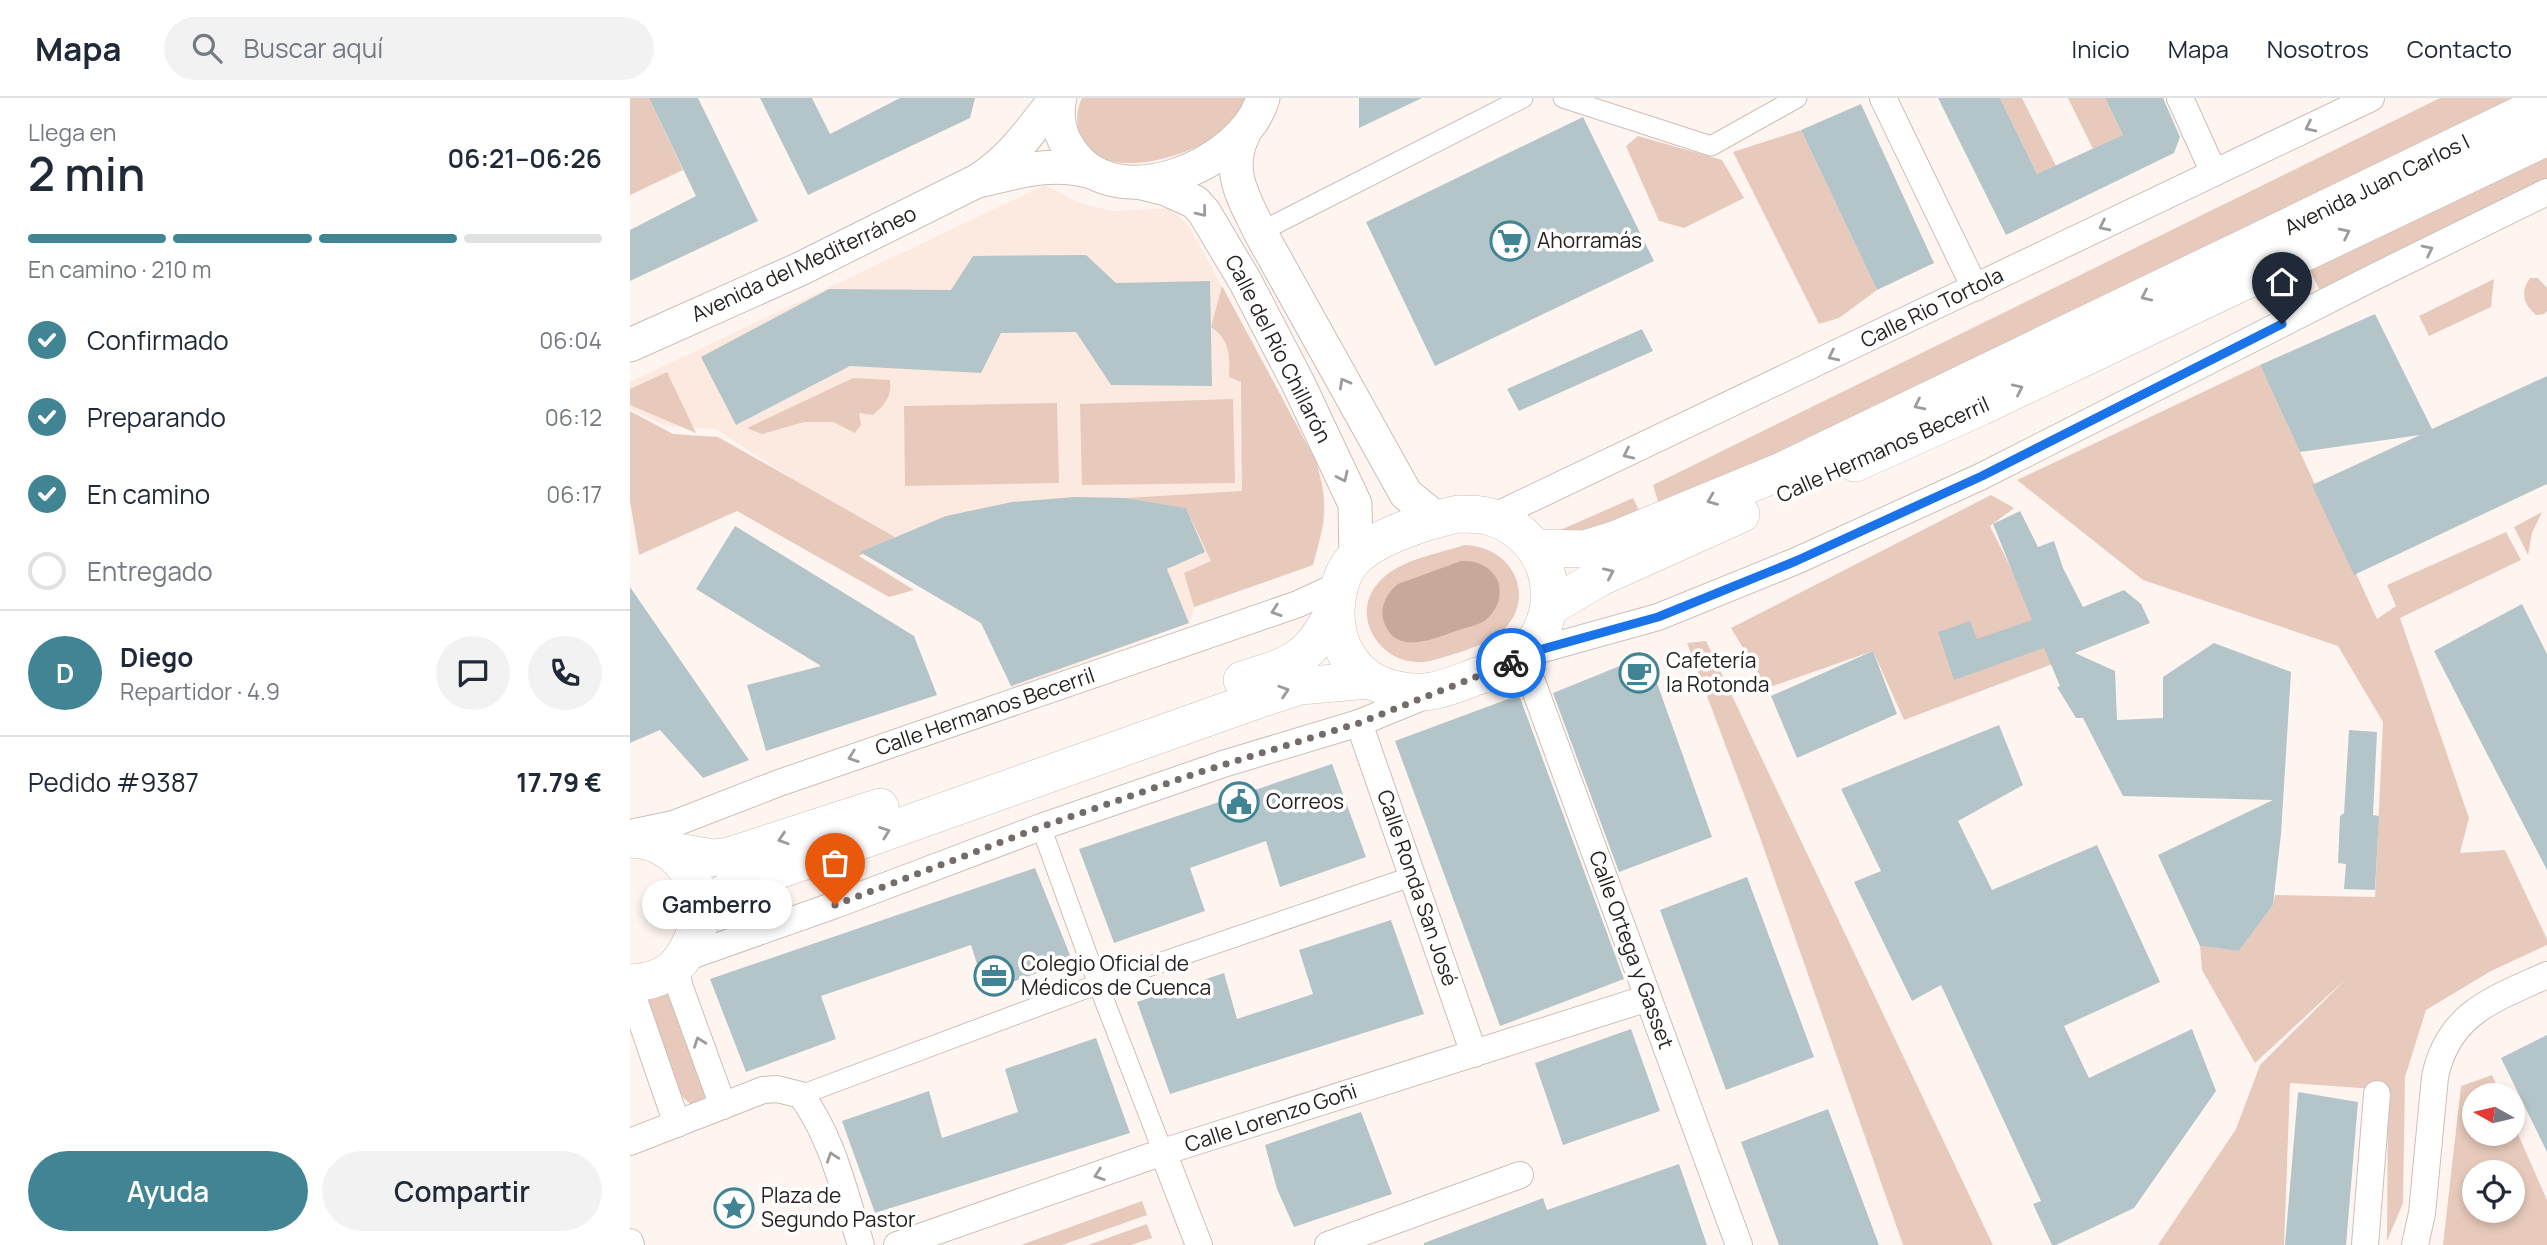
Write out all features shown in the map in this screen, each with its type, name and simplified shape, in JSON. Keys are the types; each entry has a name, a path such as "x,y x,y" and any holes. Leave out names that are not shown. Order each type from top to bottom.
{"main road":[{"name":"Avenida Juan Carlos I","path":"2212,281 2547,102"},
{"name":"Avenida Juan Carlos I","path":"2212,281 2547,137"},
{"name":"Calle Hermanos Becerril","path":"1535,548 1585,549 1614,540 1784,470 2212,281"},
{"name":"Calle Hermanos Becerril","path":"1550,607 1599,578 1980,407 2212,281"},
{"path":"630,839 652,843 667,850 712,858 746,852 982,773 1284,665 1303,654 1318,636 1343,584 1376,542 1437,519 1458,514 1493,517 1522,533 1535,548 1546,568 1550,607 1539,635 1523,655 1508,664 1433,693 1393,689 1369,680 1357,669 1340,643 1336,629 1343,584"},
{"path":"630,982 646,981 659,976 690,944 708,911 724,894 813,858 1300,686 1369,680"},
{"path":"667,850 682,863 697,889 700,908 690,944"}],"street":[{"path":"1142,183 1195,167 1218,153 1244,133 1253,121 1263,98"},
{"path":"1260,232 1523,98"},
{"path":"1563,98 1711,146 1797,98"},
{"path":"1883,98 1975,288"},
{"path":"2180,98 2214,173"},
{"name":"Calle Rio Tortola","path":"1493,517 2371,98"},
{"path":"977,181 1001,164 1044,103 1072,154 1091,172"},
{"name":"Calle del Río Chillarón","path":"1244,133 1238,145 1234,166 1241,193 1260,232 1406,494 1437,519"},
{"name":"Calle del Río Chillarón","path":"977,181 1059,166 1075,167 1116,181 1142,183 1166,189 1195,202 1204,212 1245,281 1298,383 1355,504 1343,584"},
{"name":"Avenida del Mediterráneo","path":"630,345 800,269 977,181"},
{"path":"1523,655 1658,617 1796,561 1982,476 2547,192"},
{"name":"Calle Hermanos Becerril","path":"630,833 673,824 779,783 1298,604 1343,584"},
{"name":"Calle Ortega y Gasset","path":"1523,655 1739,1245"},
{"path":"723,1106 677,975 690,944 835,905 1041,827 1223,764 1359,723 1433,693"},
{"name":"Calle Ronda San José","path":"1359,723 1474,1054"},
{"path":"1041,827 1098,984 1199,1245"},
{"path":"630,1142 763,1090 777,1089 801,1095 1098,984 1413,876"},
{"path":"2415,1245 2422,1213 2437,1065 2450,1037 2478,1008 2547,975"},
{"path":"630,988 677,1124"},
{"name":"Calle Lorenzo Goñi","path":"897,1245 1163,1152 1648,998"},
{"path":"2365,1245 2377,1094"},
{"path":"801,1095 822,1132 861,1245"},
{"path":"1328,1245 1520,1175"}],"shaded area":[{"path":"630,98 649,98 683,170 630,195"},
{"path":"1082,98 1248,98 1225,128 1208,141 1158,160 1120,163 1103,158 1090,150 1080,135 1078,112"},
{"path":"2000,98 2022,98 2056,166 2037,174"},
{"path":"2068,98 2105,98 2123,135 2093,149"},
{"path":"2440,98 2539,98 1660,508 1653,485"},
{"path":"1801,130 1877,290 1839,318 1819,324 1733,152"},
{"path":"1638,136 1722,160 1744,198 1684,228 1659,221 1626,146"},
{"path":"2547,148 2547,182 2320,291 2309,268"},
{"path":"1045,185 1080,203 1112,211 1170,208 1189,226 1316,461 1324,488 1325,522 1313,565 1195,607 1189,623 1012,688 981,623 860,552 816,494 716,429 666,426 630,409 630,382"},
{"path":"2530,278 2538,278 2547,288 2547,311 2544,314 2536,315 2524,298"},
{"path":"2494,279 2491,307 2429,336 2419,316"},
{"path":"1222,286 1316,461 1323,490 1324,513 1313,565 1194,607 1184,573 1211,561 1186,508 1126,498 1242,491 1241,382 1229,377 1225,343 1211,327"},
{"path":"2260,365 2377,619 2396,606 2387,585 2506,532 2521,560 2400,618 2469,818 2460,853 2505,850 2547,939 2547,945 2491,971 2426,1010 2405,1077 2403,1203 2387,1241 2388,1090 2290,1083 2284,1245 2158,1245 2236,1129 2260,1065 2348,977 2255,1063 2202,970 2200,946 2239,951 2273,905 2275,895 2375,897 2383,722 2338,646 2143,580 2017,480"},
{"path":"667,372 696,433 630,405 630,389"},
{"path":"853,378 890,380 887,400 873,415 859,413 861,425 855,433 833,422 804,422 762,434 747,428"},
{"path":"1233,399 1235,483 1082,485 1080,404"},
{"path":"1057,403 1059,483 905,486 904,406"},
{"path":"630,411 673,434 718,437 895,537 859,556 914,590 889,597 737,511 639,555 630,501"},
{"path":"1991,495 2014,508 1990,526 2058,662 1904,720 1873,651 1767,688 1731,628"},
{"path":"1633,498 1641,515 1597,536 1556,532"},
{"path":"2542,512 2532,533 2528,555 2514,527"},
{"path":"1464,545 1482,548 1497,555 1508,565 1516,578 1519,592 1518,606 1511,621 1499,634 1485,643 1430,661 1413,662 1384,649 1368,624 1367,609 1371,594 1381,580 1409,562"},
{"path":"1461,561 1484,566 1497,579 1499,598 1488,618 1474,626 1417,642 1397,639 1390,633 1384,622 1383,611 1387,596 1394,588 1398,584"},
{"path":"1706,641 1993,1245 1903,1245 1758,832 1687,643"},
{"path":"663,987 674,1000 705,1092 706,1102 694,1108 677,1091 644,1000"},
{"path":"2492,1075 2496,1083 2469,1083"},
{"path":"2462,1086 2462,1146 2523,1146 2547,1200 2547,1245 2443,1245"},
{"path":"1142,1201 1147,1215 1062,1245 1021,1245"},
{"path":"1147,1224 1152,1238 1131,1245 1088,1245"}],"building":[{"path":"649,98 698,98 758,221 630,281 630,230 696,196"},
{"path":"760,98 812,98 830,134 900,98 975,98 970,118 808,195"},
{"path":"1359,98 1422,98 1359,128"},
{"path":"1938,98 2000,98 2037,174 2123,135 2105,98 2163,98 2180,137 2174,153 2006,235"},
{"path":"1861,104 1934,263 1877,290 1801,130"},
{"name":"Ahorramás","path":"1583,117 1654,261 1435,366 1366,222"},
{"path":"1086,255 1116,283 1210,281 1212,386 1111,385 1076,332 1001,333 981,373 850,366 736,425 701,357 829,289 951,290 973,256"},
{"path":"2375,314 2432,429 2547,376 2547,484 2354,575 2312,485 2420,435 2300,452 2260,365"},
{"path":"1642,329 1653,351 1519,411 1507,389"},
{"path":"1075,497 1126,498 1186,508 1205,552 1167,569 1189,623 1011,686 981,623 860,552 946,516 1012,502"},
{"path":"2020,511 2038,547 2054,541 2063,568 2083,607 2124,590 2141,604 2150,623 2075,653 2115,671 2117,720 2163,718 2163,677 2214,643 2291,672 2281,834 2273,905 2239,951 2200,946 2158,855 2273,800 2123,796 2083,718 2076,718 2057,687 2060,686 2044,648 1954,680 1938,632 1970,621 1977,639 2032,620 1993,524"},
{"path":"735,526 914,636 937,695 766,751 747,685 821,666 696,589"},
{"path":"630,587 749,760 703,778 660,730 630,743"},
{"path":"2522,604 2547,654 2547,870 2434,651"},
{"path":"1873,651 1897,714 1797,758 1771,696"},
{"path":"1647,655 1712,837 1619,872 1553,693"},
{"path":"1519,695 1624,979 1500,1026 1395,741"},
{"path":"1999,725 2023,785 1958,821 1992,890 2097,845 2160,982 2064,1026 2089,1078 2192,1029 2216,1091 2134,1208 2056,1245 2052,1245 2033,1204 2041,1201 1941,985 1912,1001 1854,882 1881,871 1841,789"},
{"path":"2349,730 2377,732 2373,815 2379,816 2375,890 2344,889 2346,864 2338,863"},
{"path":"1332,764 1366,857 1280,887 1266,841 1190,868 1205,911 1114,943 1079,849"},
{"path":"1035,868 1072,960 986,992 971,945 821,996 836,1039 746,1072 710,979"},
{"path":"1747,877 1814,1057 1726,1090 1660,910"},
{"path":"1391,920 1424,1014 1170,1094 1137,1002 1224,973 1237,1019 1313,994 1299,950"},
{"path":"1631,1029 1660,1111 1563,1145 1535,1063"},
{"path":"2547,1035 2547,1152 2525,1107 2525,1083 2513,1083 2501,1058"},
{"path":"1096,1038 1130,1133 875,1213 842,1121 929,1091 942,1138 1018,1112 1005,1069"},
{"path":"2298,1092 2358,1102 2346,1245 2285,1245"},
{"path":"1828,1109 1879,1245 1779,1245 1741,1142"},
{"path":"1361,1112 1392,1194 1294,1227 1277,1189 1265,1145"},
{"path":"1679,1164 1707,1245 1424,1245 1543,1198 1547,1210"}],"way so far":[{"path":"835,905 1041,827 1223,764 1359,723 1511,663"}],"place":[{"name":"Ahorramás","path":"1510,241"},
{"name":"Cafetería la Rotonda","path":"1639,673"},
{"name":"Correos","path":"1239,802"},
{"name":"Gamberro","path":"835,905"},
{"name":"Colegio Oficial de Médicos de Cuenca","path":"994,976"},
{"name":"Plaza de Segundo Pastor","path":"734,1208"}],"route":[{"path":"1511,663 1525,654 1658,617 1698,603 1796,561 1982,476 2282,324"}]}
